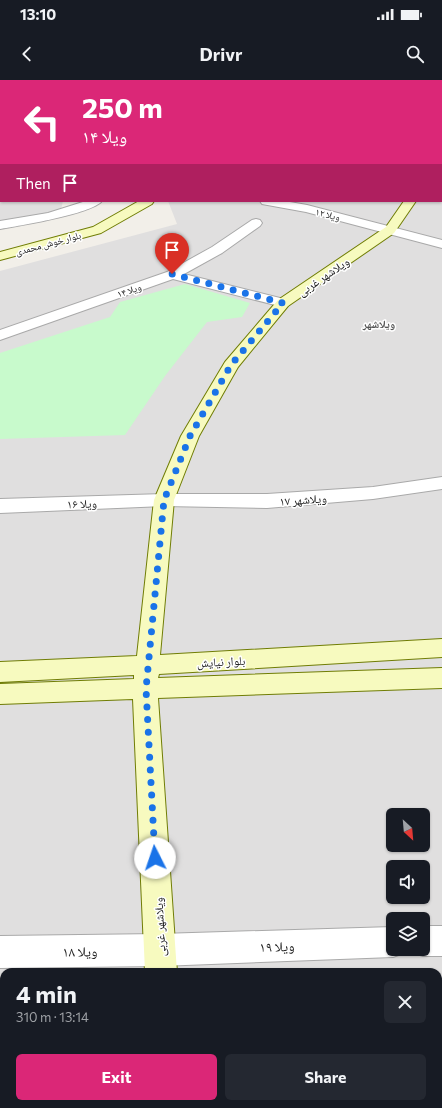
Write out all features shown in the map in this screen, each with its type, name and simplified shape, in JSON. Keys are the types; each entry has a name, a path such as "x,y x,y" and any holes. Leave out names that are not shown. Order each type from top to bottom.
{"street":[{"path":"0,225 49,217 78,209 94,202"},
{"path":"119,217 146,202"},
{"name":"ویلا ۱۲","path":"271,202 307,209 442,244"},
{"path":"390,230 409,202"},
{"name":"بلوار خوش محمدی","path":"0,244 82,222 119,217"},
{"name":"بلوار خوش محمدی","path":"0,256 97,230 119,217"},
{"name":"۱۴ ویلا","path":"0,335 172,274 217,250 256,223"},
{"name":"ویلاشهر غربی","path":"161,961 146,677 164,500 190,436 231,365 283,303 390,230"},
{"path":"172,274 283,303"},
{"name":"ویلاشهر ۱۷","path":"164,500 267,501 373,493 442,483"},
{"name":"۱۶ ویلا","path":"0,506 164,500"},
{"name":"بلوار نیایش","path":"0,694 146,677 442,648"},
{"name":"بلوار نیایش","path":"0,672 146,677 442,678"},
{"path":"430,941 442,941"},
{"name":"۱۹ ویلا","path":"161,961 386,943"},
{"name":"ویلا ۱۸","path":"0,952 161,961"}],"shaded area":[{"path":"0,202 63,202 60,214 0,222"},
{"path":"168,202 442,202 442,968 0,968 0,271 177,224"}],"green space":[{"path":"185,284 250,303 242,317 207,322 165,376 125,435 0,439 0,353 110,317 120,302"}],"district":[{"name":"ویلاشهر","path":"379,323"}],"route":[{"path":"155,858 146,721 146,689 164,500 190,436 231,365 283,303 172,274"}]}
